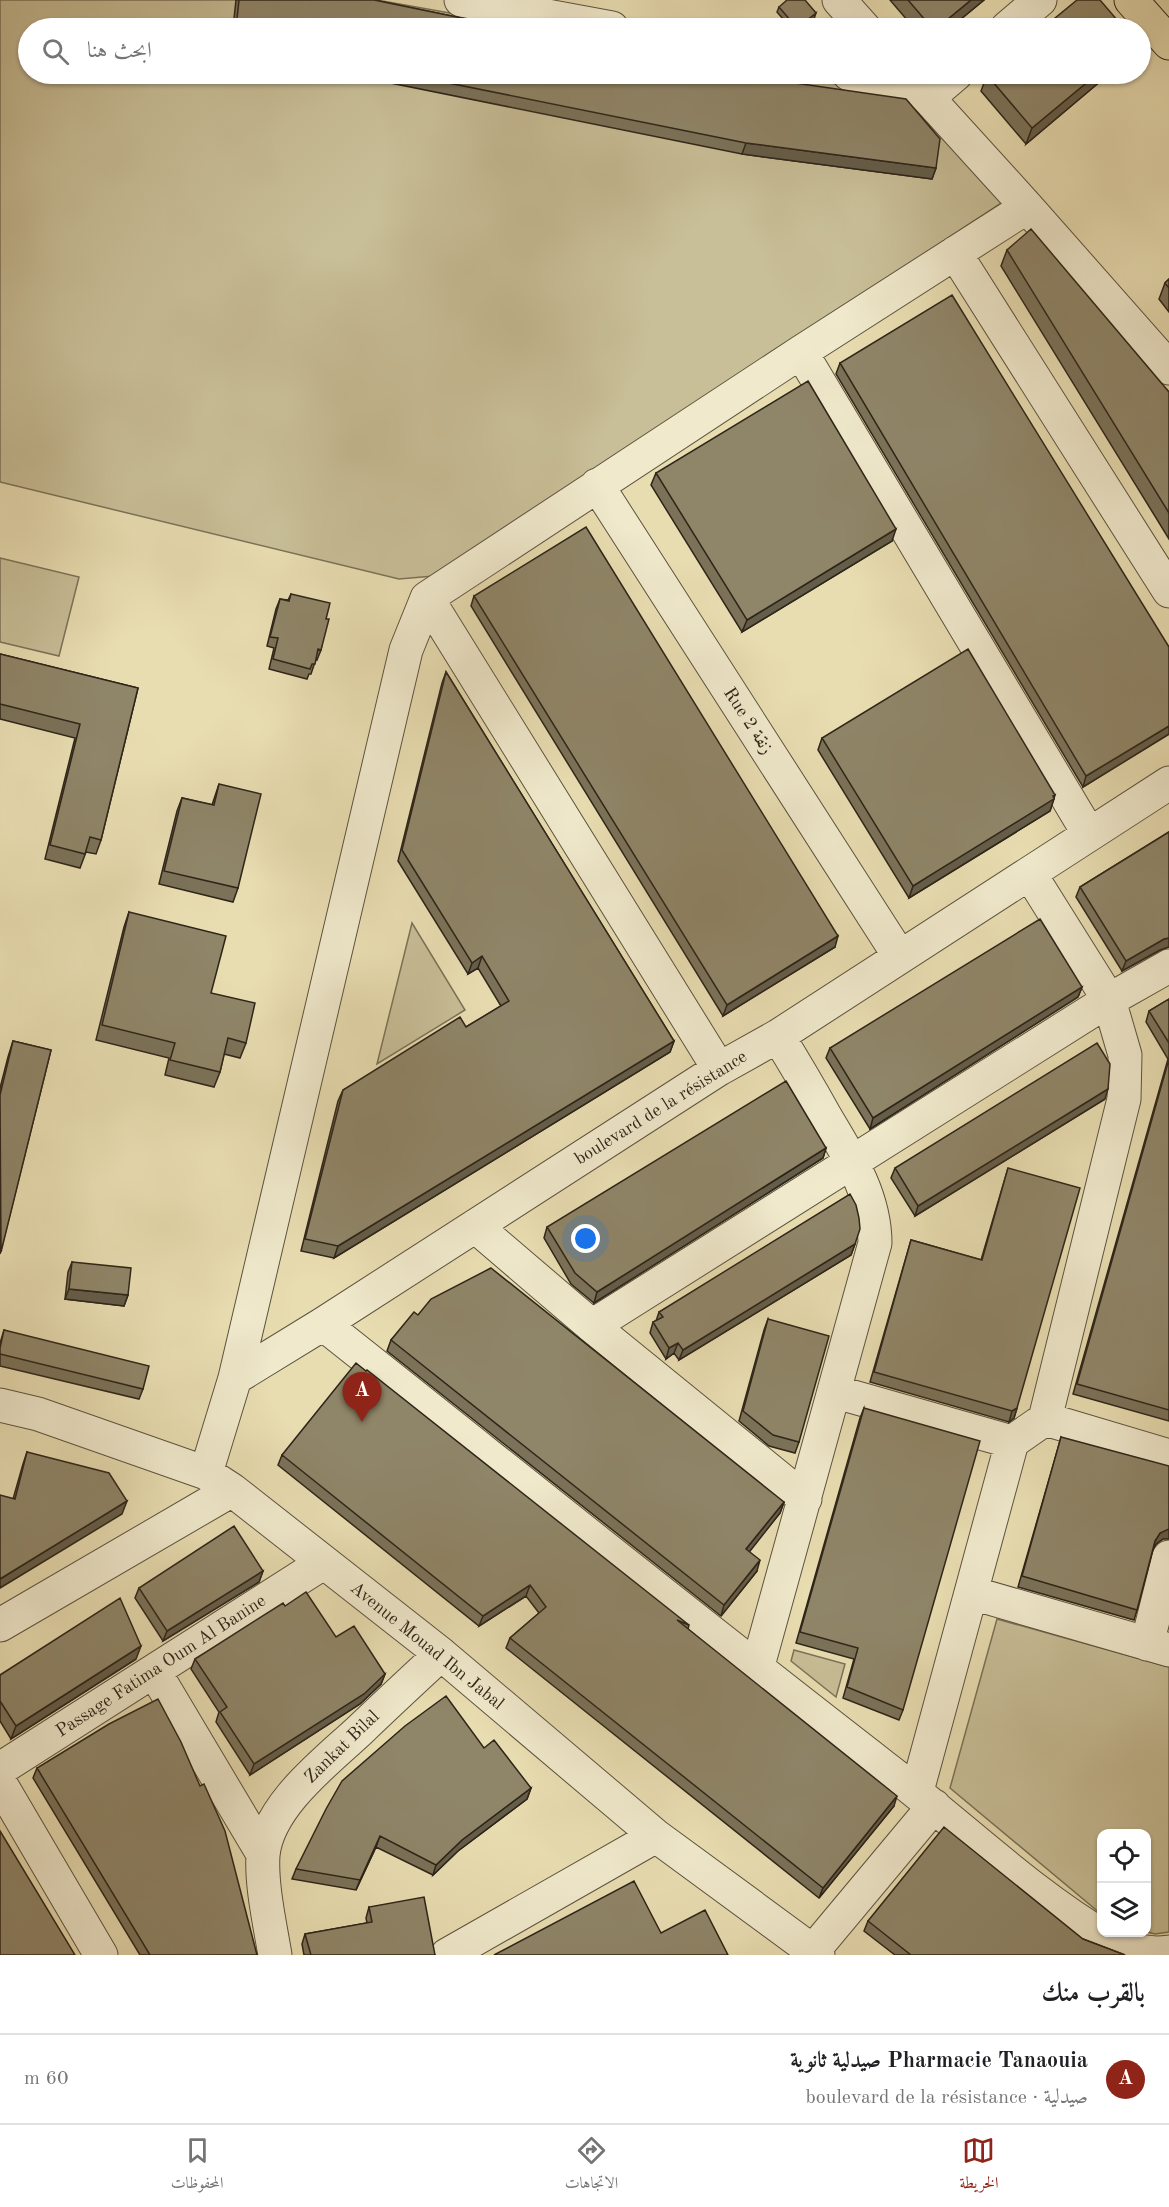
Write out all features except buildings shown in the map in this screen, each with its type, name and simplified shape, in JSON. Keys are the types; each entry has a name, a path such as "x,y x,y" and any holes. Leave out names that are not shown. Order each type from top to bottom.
{"main road":[{"path":"1131,0 1147,18"},
{"path":"1151,23 1169,43"}],"street":[{"path":"461,0 558,18"},
{"path":"839,0 855,18"},
{"path":"1019,18 1040,0"},
{"path":"915,86 1027,207 1169,368"},
{"path":"0,1625 219,1482 235,1378 406,650 427,598 801,352 1027,207"},
{"path":"956,253 1169,591"},
{"path":"801,352 1089,834"},
{"name":"Rue 2 زنقة","path":"597,485 900,957"},
{"path":"427,598 719,1069"},
{"name":"boulevard de la résistance","path":"235,1378 323,1324 719,1069 778,1036 1169,783"},
{"path":"812,1954 926,1799 972,1593 1012,1442 1045,1419 1124,1099 1125,1055 1108,1000 1030,874"},
{"path":"592,1326 1108,1000 1169,966"},
{"path":"757,1669 836,1392 875,1243 875,1224 871,1206 852,1162 778,1036"},
{"path":"475,1226 592,1326 805,1499"},
{"path":"323,1324 757,1669 926,1799 1062,1910 1111,1941 1151,1955 1169,1952"},
{"path":"836,1392 1012,1442"},
{"name":"Avenue Mouad Ibn Jabal","path":"0,1405 38,1414 219,1482 441,1654 656,1836 812,1954"},
{"path":"1045,1419 1169,1456"},
{"path":"972,1593 1158,1647 1169,1557"},
{"name":"Passage Fatima Oum Al Banine","path":"0,1769 323,1563"},
{"name":"Zankat Bilal","path":"276,1955 266,1900 263,1854 271,1829 285,1805 306,1781 441,1654"},
{"name":"Zankat Bilal","path":"154,1671 263,1854"},
{"path":"0,1783 101,1955"},
{"path":"447,1955 656,1836"}],"shaded area":[{"path":"0,0 377,0 478,18 18,18 18,84 837,84 898,95 1006,200 434,576 399,579 0,482"},
{"path":"0,558 79,577 59,656 0,642"},
{"path":"412,923 465,1010 377,1064"},
{"path":"997,1619 1169,1667 1169,1932 1151,1933 1151,1829 1097,1829 1097,1911 950,1788"},
{"path":"794,1650 845,1664 836,1697 791,1661"}],"place":[{"name":"Pharmacie Tanaouia صيدلية ثانوية","path":"362,1422"}]}
